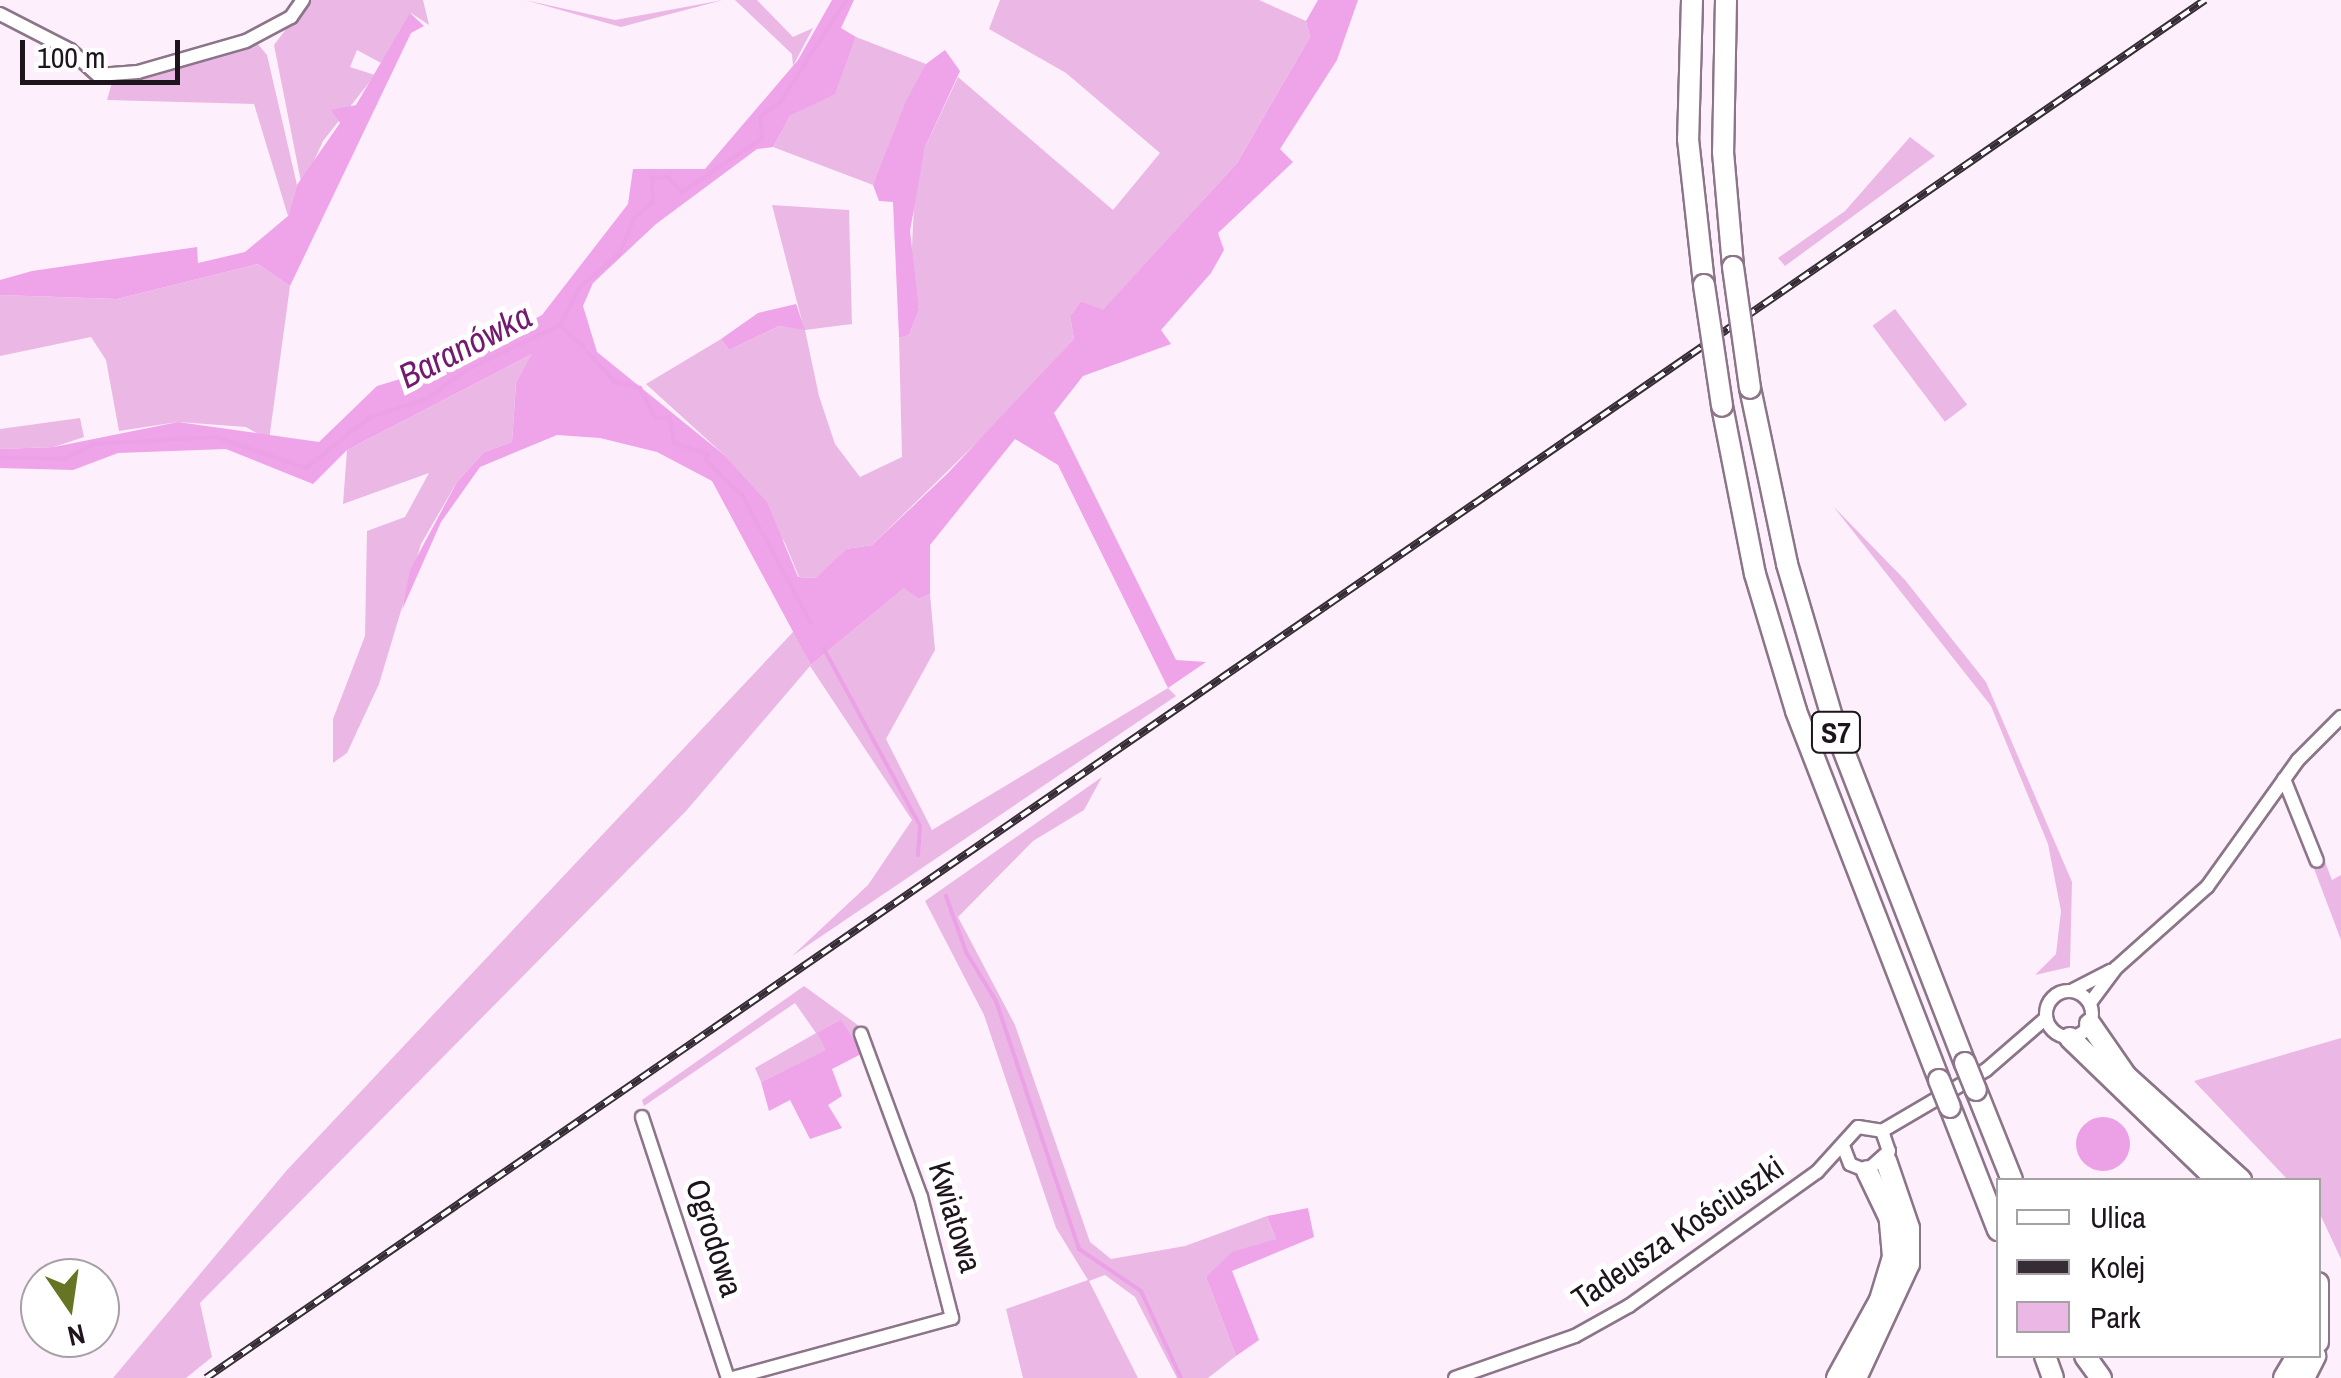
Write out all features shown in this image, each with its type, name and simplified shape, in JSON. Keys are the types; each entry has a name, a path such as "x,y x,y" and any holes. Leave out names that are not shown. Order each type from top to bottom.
{"highway":[{"name":"S7","path":"1692,0 1688,139 1704,285 1722,406 1755,574 1796,711 1996,1225"},
{"name":"S7","path":"1726,0 1722,152 1733,266 1750,388 1788,564 1836,731 2011,1178"},
{"path":"2090,1013 2126,1076 2239,1178"},
{"path":"2063,1036 2216,1178"},
{"path":"1837,1378 1891,1269 1890,1219 1875,1154"},
{"path":"1856,1378 1909,1264 1909,1228 1875,1154"},
{"path":"2084,1358 2101,1378"}],"street":[{"path":"0,14 70,50 98,75 138,72 246,41 292,17 304,0"},
{"path":"1875,1154 1912,1118 2026,1042 2046,1018 2055,995 2116,968 2207,887 2284,779 2341,717"},
{"path":"2284,779 2317,861"},
{"path":"2026,1042 2063,1036 2090,1013 2116,968"},
{"path":"2073,990 2090,1013"},
{"path":"2046,1018 2063,1036"},
{"name":"Kwiatowa","path":"731,1378 952,1318 908,1154 861,1034"},
{"name":"Ogrodowa","path":"642,1117 731,1378"},
{"path":"1858,1127 1875,1154 1844,1146 1858,1127"},
{"name":"Tadeusza Kościuszki","path":"1455,1378 1601,1323 1817,1172 1844,1146"},
{"name":"Tadeusza Kościuszki","path":"1817,1172 1875,1154"}],"green space":[{"path":"308,0 423,0 429,25 411,13 381,63 357,50 350,67 375,75 323,141 302,187 274,45"},
{"path":"525,0 615,20 723,0 621,27"},
{"path":"735,0 757,0 793,37 813,28 793,66 792,54"},
{"path":"1000,0 1259,0 1306,21 1310,37 1237,163 1103,311 1081,301 1070,316 1074,339 1008,412 872,545 846,549 817,578 799,577 785,543 723,454 646,384 721,339 729,350 779,326 804,329 772,205 849,210 852,324 805,330 819,396 835,444 860,477 902,457 899,338 909,335 919,310 911,269 914,203 925,147 958,77 1113,210 1160,153 1066,73 989,29"},
{"path":"856,37 926,64 873,185 773,147 790,116 835,93"},
{"path":"256,42 267,55 297,185 288,216 254,104 107,100 113,79"},
{"path":"1910,137 1935,156 1785,266 1778,258 1845,211"},
{"path":"258,264 290,286 269,440 246,427 178,422 119,431 106,360 91,337 0,356 0,295 117,299"},
{"path":"1895,309 1967,405 1945,422 1873,326"},
{"path":"534,353 516,383 512,442 484,452 457,482 421,544 379,684 347,753 333,763 333,719 365,636 367,531 405,517 429,473 343,504 347,450"},
{"path":"80,418 84,437 54,447 0,449 0,429"},
{"path":"1833,506 1905,580 1986,682 2072,882 2070,967 2035,975 2056,954 2061,911 2048,844 1991,706"},
{"path":"905,587 919,599 930,594 935,650 886,739 932,830 1168,688 1176,696 792,956 868,885 912,820 810,666 686,811 200,1303 212,1357 186,1378 113,1378 287,1170 794,631 811,665"},
{"path":"1102,777 1084,810 1033,841 958,917 1015,1025 1090,1242 1111,1259 1185,1246 1267,1216 1276,1239 1206,1277 1236,1356 1208,1378 1177,1378 1135,1297 1105,1275 1089,1281 1138,1378 1023,1378 1006,1309 1088,1280 1056,1228 984,1015 925,901"},
{"path":"2296,786 2332,880 2341,875 2341,940 2288,800"},
{"path":"804,986 866,1031 761,1082 755,1068 816,1033 795,1003 644,1106 642,1100"},
{"path":"2341,1038 2341,1259 2321,1216 2321,1178 2286,1178 2194,1081"}],"shaded area":[{"path":"832,0 854,0 841,28 856,37 835,94 790,116 773,147 757,149 656,224 593,283 583,306 597,352 723,454 767,502 798,577 816,578 846,549 872,545 948,473 1074,339 1070,316 1081,301 1103,310 1237,163 1310,37 1306,21 1318,0 1358,0 1337,60 1280,149 1293,162 1218,233 1224,250 1211,273 1161,330 1171,344 1083,376 1054,413 1176,660 1206,662 1168,688 1058,465 1015,439 930,545 930,594 919,599 904,588 811,665 712,481 657,452 600,438 557,435 480,467 441,522 402,610 410,570 457,482 484,452 512,442 516,383 532,354 347,450 313,484 226,449 118,453 73,470 0,468 0,449 54,447 178,422 319,442 377,386 447,365 542,315 628,204 633,169 705,169 798,60"},
{"path":"410,13 424,26 411,33 290,286 258,264 117,299 0,295 0,280 32,271 197,247 198,263 245,252 288,216 297,185 340,123 331,110 356,105"},
{"path":"945,50 960,71 925,147 910,231 919,310 909,335 899,338 893,202 879,201 873,185 906,101 926,64"},
{"path":"796,304 805,330 779,326 729,350 721,339 758,313"},
{"path":"841,1020 863,1053 832,1069 842,1096 828,1105 842,1128 810,1139 790,1100 769,1111 761,1082 826,1050 817,1033"},
{"path":"2103,1117 2122,1125 2130,1144 2122,1163 2103,1171 2084,1163 2076,1144 2084,1125"},
{"path":"1308,1208 1314,1237 1232,1271 1259,1340 1236,1356 1206,1277 1232,1252 1276,1239 1267,1216"}],"waterway":[{"name":"Baranówka","path":"0,458 65,459 93,444 216,437 306,468 370,417 427,399 466,370 560,325 580,287 619,254 634,218 653,202 652,178 668,177 682,192 762,138 761,116 781,101 846,0"},
{"path":"560,325 584,347"},
{"path":"587,352 614,381 640,388 655,418 670,417 674,443 708,454 706,461 742,495 811,623"},
{"path":"824,649 920,826 918,855"},
{"path":"946,896 966,952 996,1001 1079,1249 1141,1291 1181,1378"}],"railway":[{"path":"206,1378 2205,0"}]}
